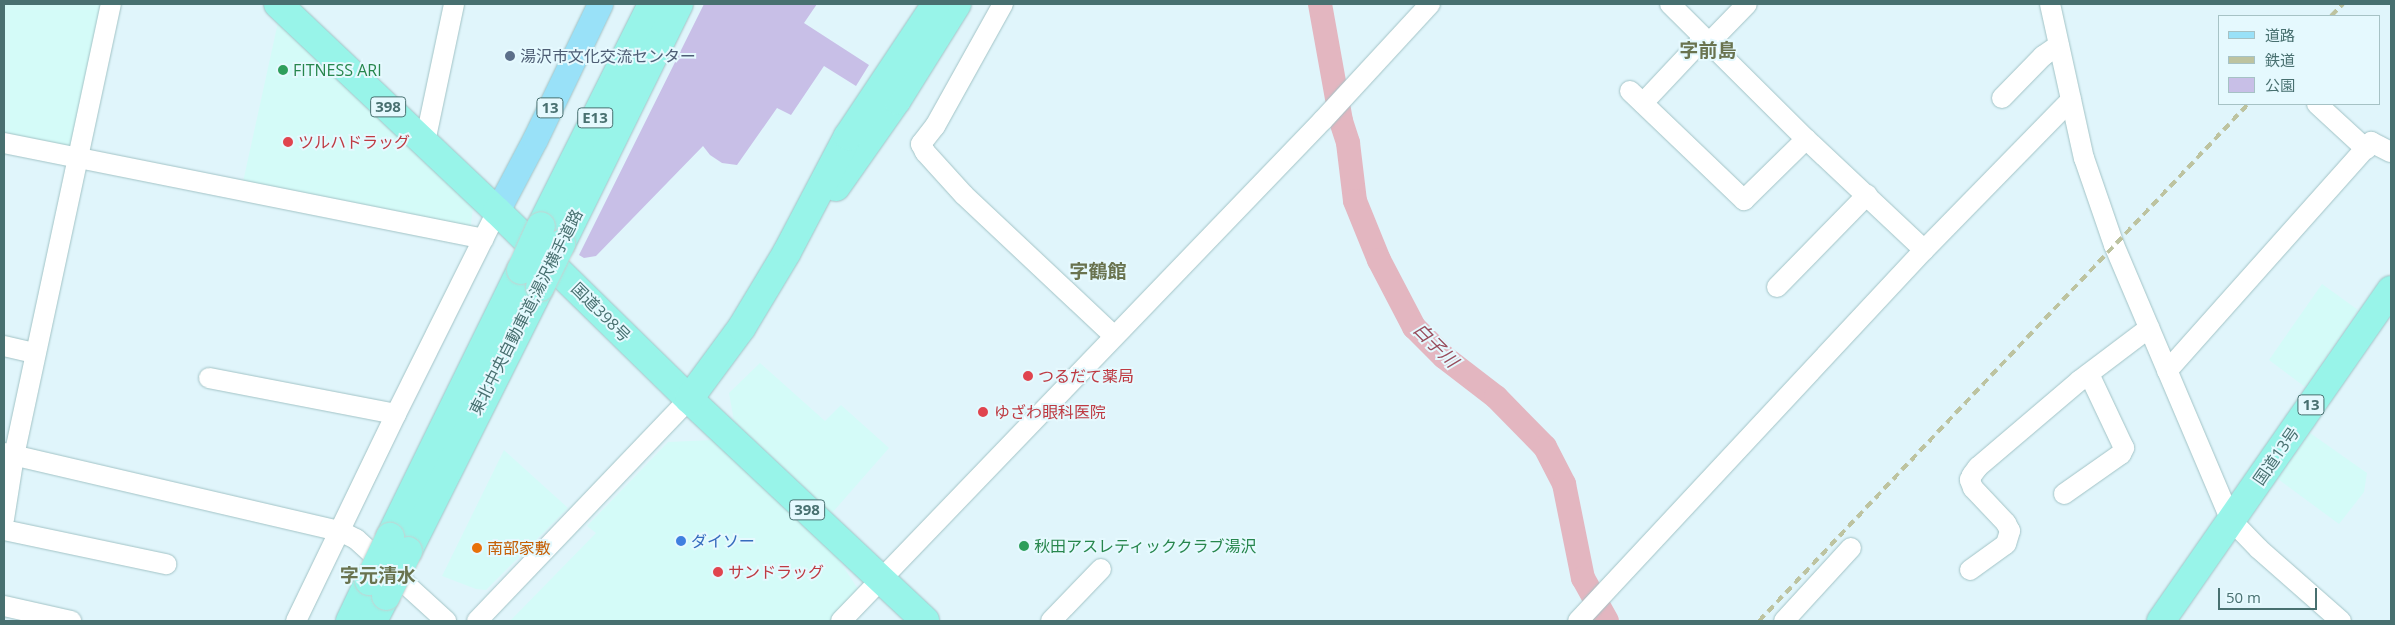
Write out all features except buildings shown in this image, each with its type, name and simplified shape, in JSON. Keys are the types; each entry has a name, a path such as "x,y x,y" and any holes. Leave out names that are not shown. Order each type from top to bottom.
{"highway":[{"name":"国道398号","path":"278,4 497,211 689,399 925,621"},
{"name":"東北中央自動車道;湯沢横手道路","path":"551,235 656,51 679,4"},
{"path":"656,51 691,4"},
{"path":"916,32 925,4"},
{"path":"689,399 742,327 787,252 848,136 936,4"},
{"path":"787,252 864,149 957,4"},
{"name":"東北中央自動車道;湯沢横手道路","path":"350,621 377,589 551,235 650,6"},
{"name":"国道13号","path":"2161,621 2391,290"},
{"name":"東北中央自動車道;湯沢横手道路","path":"373,621 377,589"}],"main road":[{"name":"13","path":"497,211 535,139 600,4"}],"street":[{"path":"4,520 9,455 35,353 111,4"},
{"path":"425,142 454,4"},
{"path":"1003,4 939,119 921,144 964,195 1114,336"},
{"path":"842,621 1323,120 1430,4"},
{"path":"1670,4 1806,138 1924,250"},
{"path":"1747,4 1707,41 1637,97 1744,200 1806,138"},
{"path":"2050,4 2084,158 2114,246 2231,520 2259,549 2340,621"},
{"path":"2002,98 2043,56 2059,46"},
{"path":"1578,621 1924,250 2071,100"},
{"path":"2318,105 2366,149"},
{"path":"2167,371 2372,142 2391,152"},
{"path":"4,143 483,239"},
{"path":"1777,287 1867,195"},
{"path":"296,621 497,211"},
{"path":"1970,570 2006,544 2010,531 2006,523 1973,488 1970,480 1972,475 1978,467 2089,374 2149,328"},
{"path":"4,346 35,353"},
{"path":"2064,494 2121,454 2124,448 2089,374"},
{"path":"209,378 396,414"},
{"path":"477,621 689,399"},
{"path":"9,455 340,532 356,539 446,621"},
{"path":"4,530 166,564"},
{"path":"1784,621 1851,548"},
{"path":"1051,621 1101,569"},
{"path":"4,606 71,621"}],"shaded area":[{"path":"4,4 108,4 76,152 4,137"},
{"path":"278,22 473,208 470,231 243,182"},
{"path":"2322,284 2358,310 2305,387 2269,360"},
{"path":"760,363 825,421 841,405 889,448 832,513 734,421 729,393"},
{"path":"2310,433 2367,473 2364,492 2339,524 2278,479"},
{"path":"713,440 833,551 860,592 832,621 510,621 596,533 587,526 668,442"},
{"path":"504,450 568,508 486,590 476,589 442,576"}],"green space":[{"path":"704,4 817,4 804,23 869,65 856,86 824,66 791,115 777,108 737,165 722,163 710,155 703,146 596,256 584,258 579,255"}],"waterway":[{"name":"白子川","path":"1320,4 1341,121 1348,143 1355,201 1379,260 1414,327 1444,357 1496,397 1545,447 1564,484 1583,578 1607,621"}],"railway":[{"path":"2332,15 2343,4"},
{"path":"1759,621 2247,105"}],"place":[{"name":"湯沢市文化交流センター","path":"510,56"},
{"name":"FITNESS ARI","path":"283,70"},
{"name":"ツルハドラッグ","path":"288,142"},
{"name":"つるだて薬局","path":"1028,376"},
{"name":"ゆざわ眼科医院","path":"983,412"},
{"name":"ダイソー","path":"681,541"},
{"name":"秋田アスレティッククラブ湯沢","path":"1024,546"},
{"name":"南部家敷","path":"477,548"},
{"name":"サンドラッグ","path":"718,572"}],"district":[{"name":"字前島","path":"1708,51"},
{"name":"字鶴館","path":"1098,272"},
{"name":"字元清水","path":"378,576"}]}
